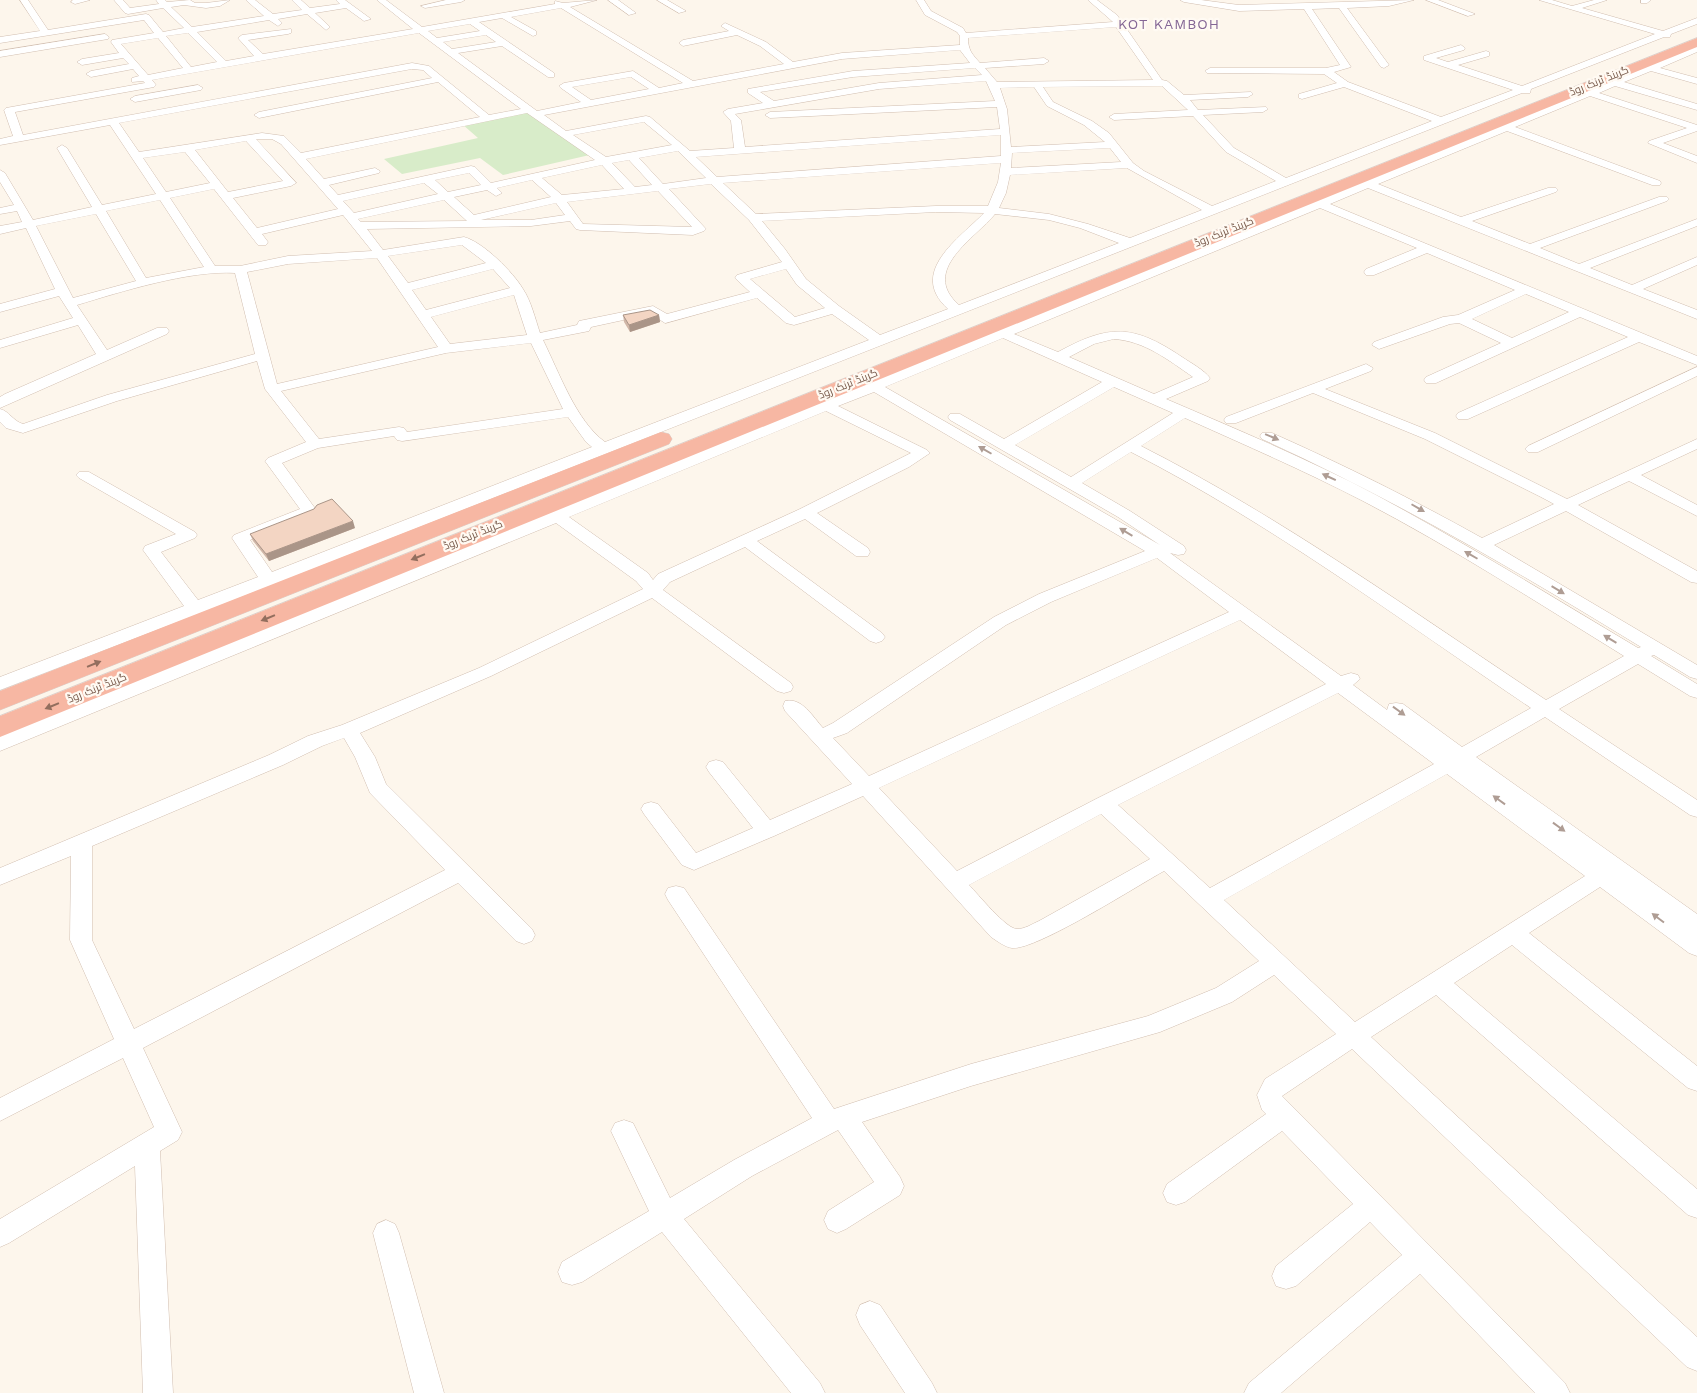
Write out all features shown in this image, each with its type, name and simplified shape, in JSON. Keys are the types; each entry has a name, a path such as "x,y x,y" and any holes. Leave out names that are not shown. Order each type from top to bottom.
{"highway":[{"name":"گرینڈ ٹرنک روڈ","path":"307,583 880,380 1136,274 1156,259 1242,230 1519,99 1670,36 1697,28"},
{"name":"گرینڈ ٹرنک روڈ","path":"0,702 307,583 1133,246 1436,126 1519,99 1585,91 1697,42"},
{"path":"1133,246 1156,259"},
{"name":"گرینڈ ٹرنک روڈ","path":"0,727 298,614 307,583"}],"street":[{"path":"24,0 45,32"},
{"path":"75,2 86,0"},
{"path":"118,0 128,11"},
{"path":"226,0 224,17 261,58"},
{"path":"242,38 289,32 250,0"},
{"path":"296,0 326,27"},
{"path":"380,0 532,112 604,161 632,191"},
{"path":"416,0 436,15"},
{"path":"424,6 460,0"},
{"path":"552,0 692,84"},
{"path":"19,138 9,110 70,99 145,78 593,0"},
{"path":"612,0 632,12"},
{"path":"661,0 682,12"},
{"path":"920,0 928,13 960,30 964,36 966,53 991,86 1001,104 1004,117 1006,172 1000,192 987,216 953,249 944,263 939,282 941,296 946,303 957,310"},
{"path":"1092,0 1114,17 1132,47 1159,82"},
{"path":"1184,0 1232,8 1340,5 1410,0"},
{"path":"1430,0 1471,14"},
{"path":"1543,0 1670,36 1697,22"},
{"path":"1573,8 1603,0"},
{"path":"86,18 162,3 186,1 224,17 272,18 311,12 344,3 367,19"},
{"path":"445,1 454,8"},
{"path":"162,3 224,64"},
{"path":"1340,5 1384,65"},
{"path":"1210,71 1293,67 1326,71 1346,67 1306,6"},
{"path":"1604,17 1620,12"},
{"path":"462,14 551,76"},
{"path":"504,16 533,33"},
{"path":"189,70 160,36 146,17 1,38 0,52 66,43 110,41 160,36 190,32 224,17"},
{"path":"964,36 1118,24"},
{"path":"95,25 126,55 145,78"},
{"path":"725,26 763,44 792,66"},
{"path":"435,41 487,32"},
{"path":"683,43 738,32"},
{"path":"60,36 66,43"},
{"path":"75,49 110,41"},
{"path":"450,52 503,43"},
{"path":"299,157 488,119 590,104 829,59 882,52 964,47"},
{"path":"1461,48 1427,58 1519,99"},
{"path":"1136,274 1242,230 1321,204 1506,128 1585,91 1616,83 1697,49"},
{"path":"1448,66 1486,54"},
{"path":"82,62 126,55"},
{"path":"829,59 853,74 898,96"},
{"path":"772,104 751,91 853,74 1044,61"},
{"path":"91,74 135,66"},
{"path":"116,110 242,97 412,66 423,66 440,79 448,91 488,119"},
{"path":"1652,68 1697,81"},
{"path":"1326,71 1345,84 1436,126"},
{"path":"590,104 564,86 634,74 658,90"},
{"path":"259,115 440,79"},
{"path":"740,150 736,120 728,112 879,86 991,86 1159,82 1167,84 1223,144 1255,166 1286,182"},
{"path":"1616,83 1697,106"},
{"path":"1302,96 1345,84"},
{"path":"1037,85 1054,107 1088,123 1105,136 1129,164 1140,173 1212,211"},
{"path":"0,142 198,88"},
{"path":"104,89 116,110 136,156 212,270"},
{"path":"1585,91 1697,128"},
{"path":"1181,98 1248,94"},
{"path":"242,97 270,125"},
{"path":"70,99 76,111"},
{"path":"734,118 1001,104"},
{"path":"1114,117 1263,109"},
{"path":"564,134 646,119 684,150 753,218 801,282 834,309 880,340"},
{"path":"0,684 269,580 307,583 603,448 957,310 1133,246 1212,211 1436,126"},
{"path":"1506,128 1656,184"},
{"path":"1697,128 1652,143 1697,160"},
{"path":"254,232 351,218 631,156 684,150 740,150 1004,132"},
{"path":"136,156 248,137 273,135 280,138 299,157 380,254 446,349"},
{"path":"226,196 291,183 248,137"},
{"path":"427,179 472,219 559,199 714,180 1112,145"},
{"path":"352,146 378,174"},
{"path":"62,148 143,283"},
{"path":"188,148 262,242"},
{"path":"534,176 559,199 580,227 700,229 631,156"},
{"path":"1006,172 1129,164"},
{"path":"335,199 471,169 513,209"},
{"path":"0,173 21,206 66,297 104,356"},
{"path":"321,183 378,174"},
{"path":"0,230 217,184"},
{"path":"1369,184 1632,289 1693,310"},
{"path":"1460,221 1552,190"},
{"path":"1530,248 1663,198"},
{"path":"1321,204 1697,360"},
{"path":"0,211 21,206"},
{"path":"401,206 419,225"},
{"path":"753,218 936,209 991,210 1049,217 1084,226 1133,246"},
{"path":"351,218 419,225 531,223 573,217"},
{"path":"1579,268 1697,222"},
{"path":"0,308 212,270 230,268 240,270 288,260 380,254 464,241 494,265 518,290 535,338 572,412 590,439 603,448"},
{"path":"1370,272 1428,248"},
{"path":"1632,289 1697,261"},
{"path":"789,264 741,278 794,321 834,309"},
{"path":"405,288 494,265"},
{"path":"240,270 272,389 315,444"},
{"path":"1461,319 1526,289"},
{"path":"423,315 518,290"},
{"path":"272,389 446,349 535,338 584,328 584,324 653,310 665,320 759,294"},
{"path":"1431,380 1580,312"},
{"path":"1379,345 1454,318 1461,319 1512,343"},
{"path":"0,344 81,320"},
{"path":"1008,328 1161,396 1184,412 1332,479 1371,499 1486,564 1697,692"},
{"path":"0,404 10,397 162,331"},
{"path":"1065,354 1099,337 1126,334 1152,344 1204,378 1161,396"},
{"path":"1463,416 1639,336"},
{"path":"1065,354 1113,381 1231,420 1345,470 1410,503 1482,544 1697,673"},
{"path":"0,413 11,425 23,430 59,415 147,386 262,356"},
{"path":"1231,420 1366,368"},
{"path":"1533,449 1697,370"},
{"path":"0,744 298,614 557,516 826,406 880,380"},
{"path":"880,380 1004,445 1152,531 1166,549 1243,612 1348,681"},
{"path":"880,380 1166,549 1526,812 1697,926"},
{"path":"1004,445 1113,381"},
{"path":"1314,389 1430,436 1547,494 1697,578"},
{"path":"0,876 276,760 315,741 350,730 484,672 653,591 664,578 806,512 904,464 922,453 826,406"},
{"path":"269,580 240,538 309,511 273,461 315,444 399,431 402,437 572,412"},
{"path":"1072,483 1184,412"},
{"path":"1130,446 1191,477 1254,514 1697,810"},
{"path":"1482,544 1629,475 1694,447"},
{"path":"84,475 190,535 151,550 195,609"},
{"path":"1629,475 1697,511"},
{"path":"806,512 862,552"},
{"path":"557,516 642,577 653,591 784,687"},
{"path":"746,540 876,636"},
{"path":"821,736 840,728 1000,621 1045,598 1166,549"},
{"path":"651,809 694,862 866,786 1243,612"},
{"path":"1208,899 1655,648"},
{"path":"954,883 1103,804 1348,681"},
{"path":"792,706 999,932 1013,939 1030,936 1166,860"},
{"path":"350,730 377,788 524,935"},
{"path":"716,767 767,830"},
{"path":"1103,804 1208,899 1697,1357"},
{"path":"1526,812 1602,876 1697,947"},
{"path":"0,1234 169,1132 81,940 82,842"},
{"path":"0,1110 460,872"},
{"path":"1555,1393 1284,1115 1272,1102 1269,1095 1274,1087 1602,876"},
{"path":"676,894 836,1120 891,1186 837,1220"},
{"path":"1513,934 1697,1080"},
{"path":"572,1272 744,1168 836,1120 972,1075 1152,1025 1224,995 1275,962"},
{"path":"1438,983 1697,1206"},
{"path":"1176,1193 1284,1115"},
{"path":"624,1131 665,1216 810,1393"},
{"path":"146,1145 158,1393"},
{"path":"1286,1276 1371,1205"},
{"path":"386,1234 429,1393"},
{"path":"1259,1393 1422,1255"},
{"path":"870,1315 922,1393"}],"green space":[{"path":"529,110 594,154 503,175 480,158 402,174 384,159 478,138 462,124"}],"building":[{"path":"650,310 659,315 629,325 623,315"},
{"path":"332,499 353,521 266,554 250,534 314,509 317,505"}],"district":[{"name":"KOT KAMBOH","path":"1169,24"}]}
